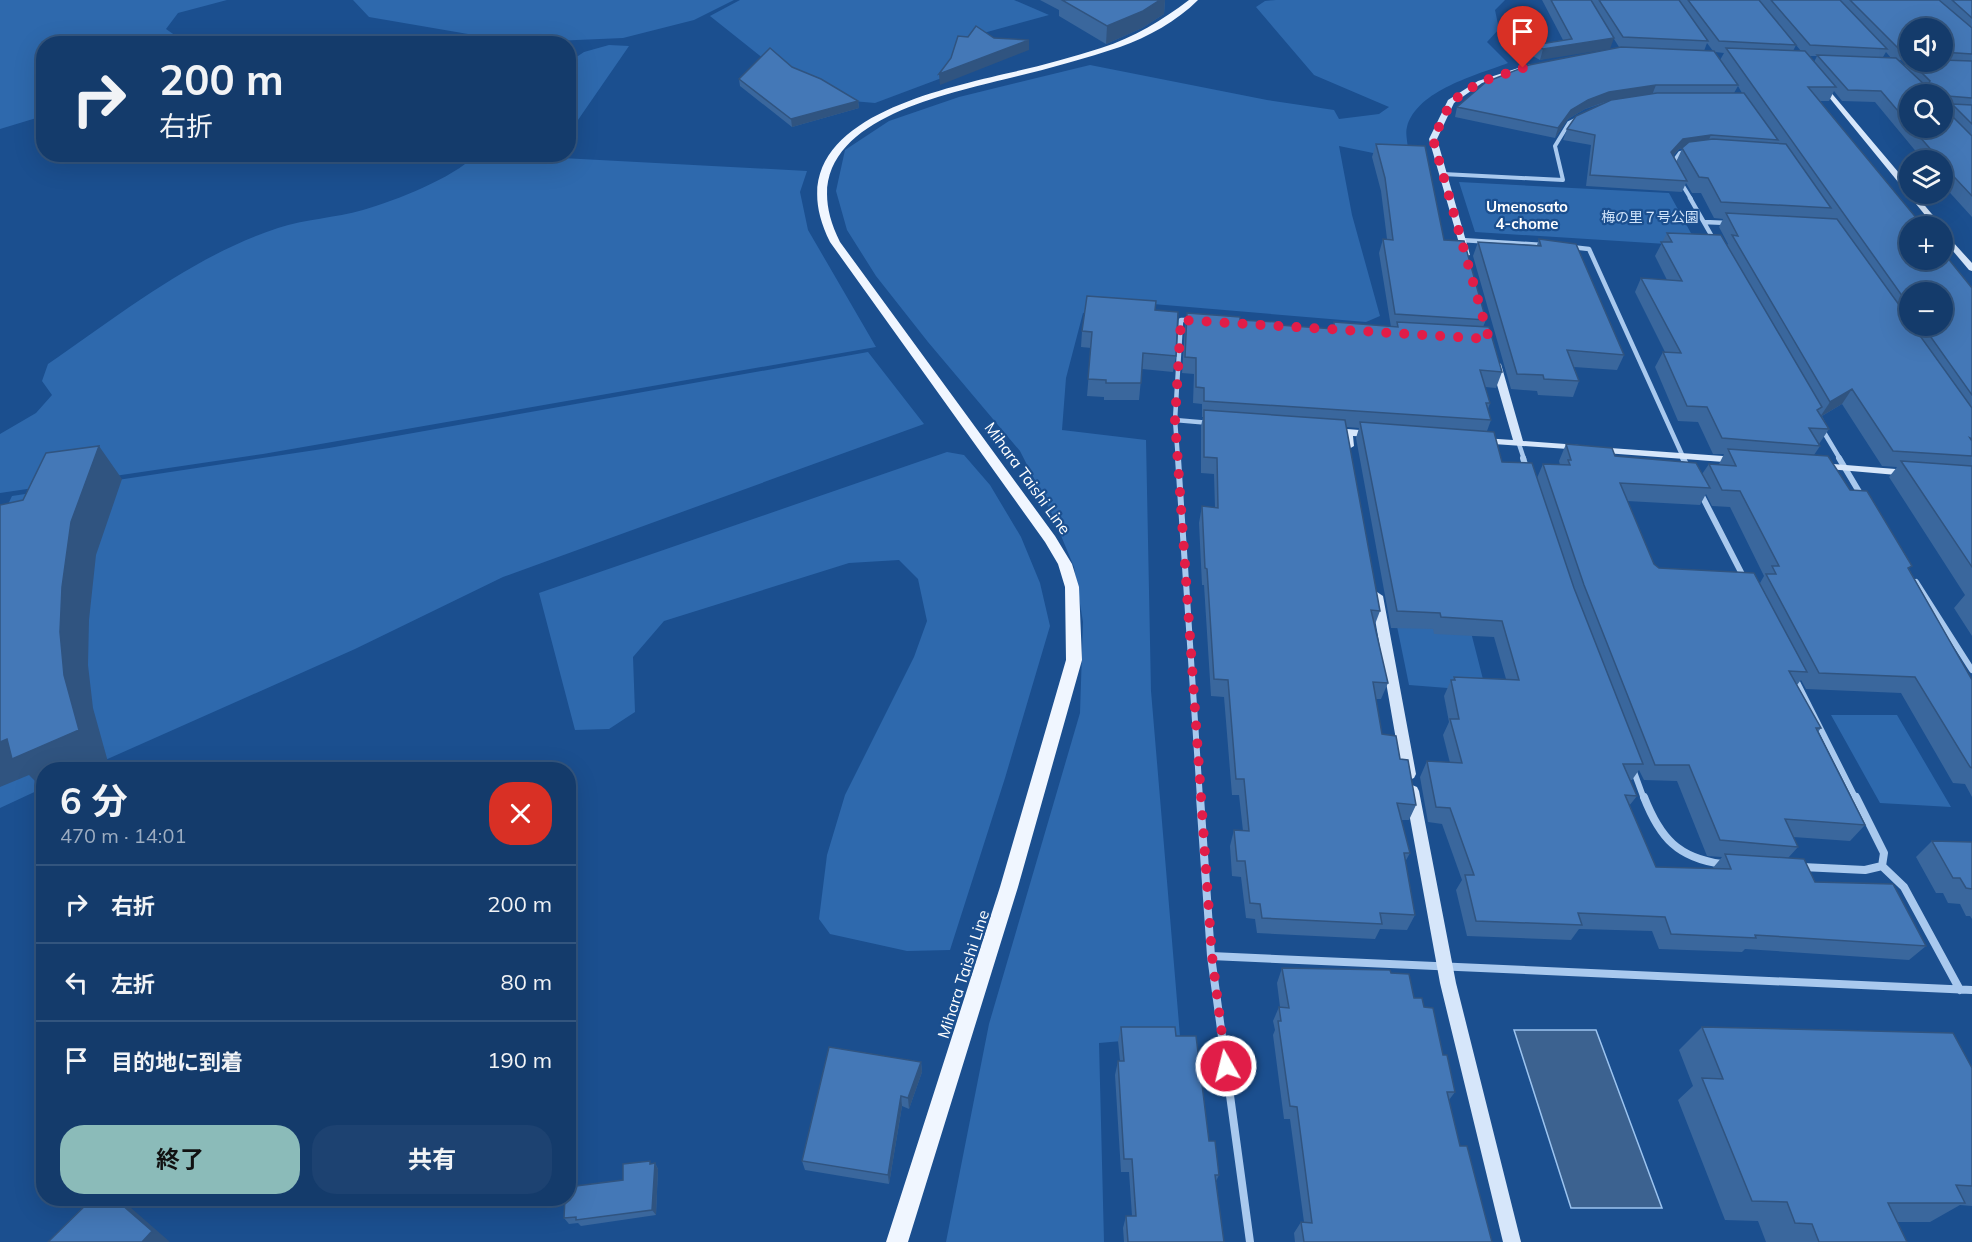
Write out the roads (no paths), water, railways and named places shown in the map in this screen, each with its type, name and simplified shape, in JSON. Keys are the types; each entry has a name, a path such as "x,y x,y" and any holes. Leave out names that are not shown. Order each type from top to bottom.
{"main road":[{"name":"Mihara Taishi Line","path":"897,1242 1010,887 1071,670 1075,628 1072,587 1065,564 1050,539 835,242 825,224 821,210 819,196 821,180 831,161 853,134 886,112 946,90 1028,71 1130,40 1165,24 1194,0"}],"street":[{"path":"1467,262 1433,139 1451,102 1480,82 1546,63"},
{"path":"1816,78 1899,180"},
{"path":"1443,174 1563,180 1555,146 1569,123 1588,114"},
{"path":"1689,152 1680,153 1670,163 1715,243"},
{"path":"1919,204 1930,216"},
{"path":"1704,222 1738,224"},
{"path":"1461,240 1554,246"},
{"path":"1953,245 1972,268"},
{"path":"1566,247 1589,249 1692,477"},
{"path":"1205,321 1181,320 1175,420 1212,956 1250,1242"},
{"path":"1492,349 1518,444 1530,478"},
{"path":"1175,420 1221,423"},
{"path":"1821,427 1863,498"},
{"path":"1351,456 1341,432 1381,435"},
{"path":"1473,441 1751,461"},
{"path":"1809,466 1926,474"},
{"path":"1697,487 1745,581"},
{"path":"1913,576 1972,670"},
{"path":"1375,584 1445,968 1512,1242"},
{"path":"1793,675 1884,852 1882,866"},
{"path":"1631,764 1655,826 1683,856 1713,864 1736,865"},
{"path":"1882,866 1904,887 1960,990"},
{"path":"1795,867 1865,870 1882,866"},
{"path":"1212,956 1972,990"}],"district":[{"name":"Umenosato 4-chome","path":"1527,214"}],"park label":[{"name":"梅の里７号公園","path":"1650,217"}]}
